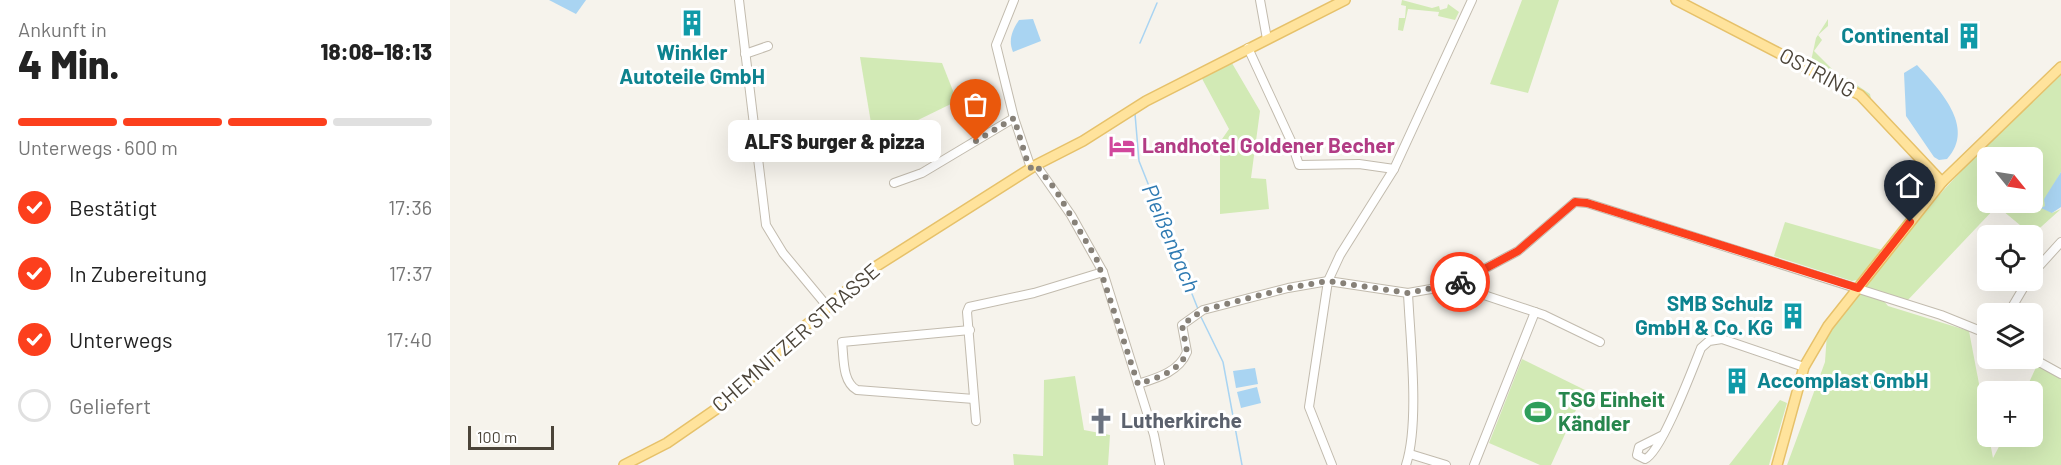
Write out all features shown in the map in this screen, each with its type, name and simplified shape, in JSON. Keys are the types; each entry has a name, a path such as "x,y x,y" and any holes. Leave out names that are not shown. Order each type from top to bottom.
{"main road":[{"name":"CHEMNITZER STRASSE","path":"624,465 667,443 725,403 827,306 872,269 1033,167 1083,141 1146,101 1345,0"},
{"name":"OSTRING","path":"1680,1 1860,95 1942,182"},
{"path":"1777,465 1804,367 1828,326 1942,182 2061,67"}],"street":[{"path":"739,0 766,225 783,253 827,306"},
{"path":"1014,0 996,45 1014,118 1033,167 1071,214 1103,272 1138,384 1160,465"},
{"path":"1260,0 1267,39"},
{"path":"1332,465 1309,407 1328,281 1340,255 1394,169 1472,0"},
{"path":"745,54 768,46"},
{"path":"1248,48 1292,141 1299,165 1359,164 1394,169"},
{"path":"894,183 921,173 1014,118"},
{"path":"1138,384 1169,372 1185,358 1187,352 1182,325 1199,311 1288,288 1328,281 1408,293 1454,285 1518,251 1575,202 1587,203 1858,288 1977,328"},
{"path":"2043,262 2061,242"},
{"path":"976,422 967,312 973,304 1019,297 1103,272"},
{"path":"1454,285 1535,312 1600,342"},
{"path":"1406,465 1410,454 1412,369 1408,293"},
{"path":"1474,465 1535,312"},
{"path":"970,330 842,342 847,380 850,386 857,390 974,399"},
{"path":"1663,435 1701,348 1709,341 1722,339 1804,367"},
{"path":"2043,364 2061,374"},
{"path":"1410,454 1446,465"}],"green space":[{"path":"1402,0 1432,8 1439,6 1440,10 1447,8 1448,4 1459,12 1455,20 1438,16 1439,12 1408,9 1403,31 1398,30 1399,18 1405,18 1406,6 1401,5"},
{"path":"1522,0 1559,0 1528,93 1490,84"},
{"path":"1828,19 1828,26 1818,35 1822,40 1814,51 1842,79 1845,77 1870,94 1871,99 1811,61 1816,38"},
{"path":"860,57 942,63 957,101 914,122 873,135"},
{"path":"1229,58 1260,111 1251,178 1266,179 1269,209 1220,214 1220,142 1229,129 1199,73"},
{"path":"2061,75 2061,172 2052,188 2052,213 2061,209 2043,225 2020,225 2005,213 2043,213 2043,147 1984,147"},
{"path":"1977,154 1977,213 1990,213 1906,302 1866,287 1928,207"},
{"path":"1785,222 1882,250 1857,280 1852,281 1774,256"},
{"path":"1861,293 1883,300 1888,306 1969,331 1978,381 1977,447 1991,447 1993,458 1999,447 2043,447 2043,381 2030,381 2035,369 2043,369 2043,363 2061,374 2061,465 1787,465 1825,362 1827,333"},
{"name":"TSG Einheit Kändler","path":"1522,359 1585,390 1551,465 1540,465 1489,443"},
{"path":"1075,376 1084,430 1110,435 1108,465 1014,465 1013,454 1043,456 1044,380"},
{"path":"1780,400 1787,403 1769,465 1729,465"}],"water":[{"path":"549,0 586,0 576,14"},
{"path":"1033,19 1041,41 1013,52 1011,40 1019,20"},
{"path":"1917,65 1944,96 1956,121 1958,134 1955,147 1947,159 1939,160 1934,157 1906,116 1904,73"},
{"path":"2061,172 2061,207 2052,213 2043,209 2044,199"},
{"path":"1255,368 1258,384 1236,388 1233,371"},
{"path":"1257,387 1261,403 1241,408 1237,392"}],"waterway":[{"name":"Pleißenbach","path":"1140,43 1157,3"},
{"name":"Pleißenbach","path":"1135,114 1139,161 1198,309"},
{"name":"Pleißenbach","path":"1201,317 1223,362 1242,465"}],"way so far":[{"path":"976,141 1014,118 1028,164 1031,168 1036,165 1055,189 1105,276 1138,384 1169,372 1185,358 1187,352 1182,325 1203,310 1288,288 1328,281 1408,293 1460,282"}],"place":[{"name":"Winkler Autoteile GmbH","path":"692,23"},
{"name":"Continental","path":"1969,36"},
{"name":"ALFS burger & pizza","path":"976,141"},
{"name":"Landhotel Goldener Becher","path":"1122,146"},
{"name":"SMB Schulz GmbH & Co. KG","path":"1793,316"},
{"name":"Accomplast GmbH","path":"1737,381"},
{"name":"TSG Einheit Kändler","path":"1538,412"},
{"name":"Lutherkirche","path":"1101,421"}],"route":[{"path":"1460,282 1518,251 1564,209 1575,202 1587,203 1858,288 1910,222"}]}
